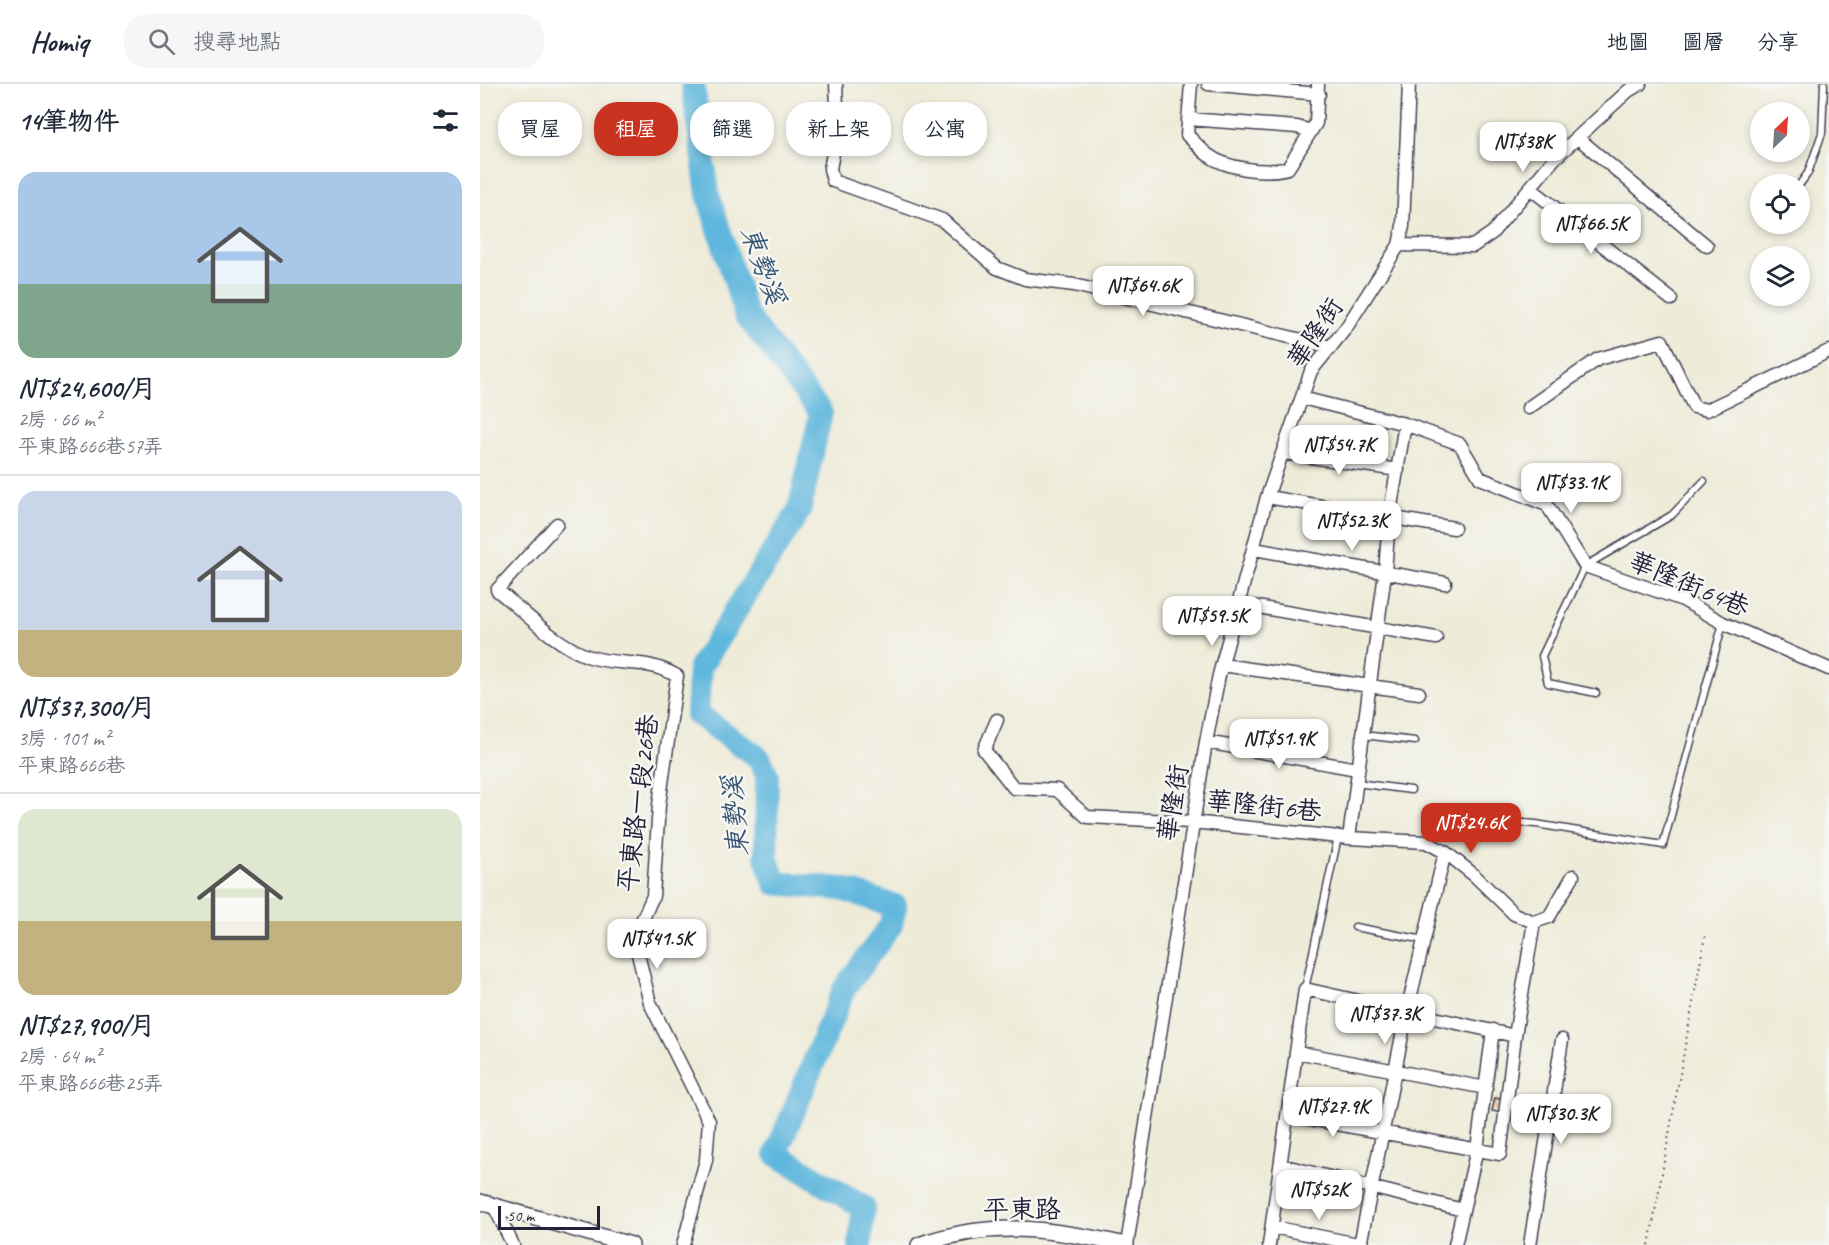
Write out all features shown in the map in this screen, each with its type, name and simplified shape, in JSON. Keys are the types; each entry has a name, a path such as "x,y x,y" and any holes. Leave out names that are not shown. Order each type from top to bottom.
{"street":[{"path":"836,84 838,127 830,169 833,181 942,220 997,268 1025,279 1074,285 1331,347"},
{"path":"1191,84 1187,135 1209,156 1231,165 1275,171 1288,168 1316,123 1319,89 1208,84"},
{"name":"華隆街","path":"1126,1245 1192,822 1222,665 1267,497 1311,371 1331,347 1399,245 1402,226 1409,84"},
{"path":"1399,245 1473,246 1492,233 1530,188 1578,138 1640,84"},
{"path":"1188,119 1297,127 1311,131"},
{"path":"1578,138 1707,246"},
{"path":"1530,188 1671,299"},
{"path":"1528,408 1598,359 1662,341 1694,407 1707,410 1829,351"},
{"path":"1302,398 1405,424 1460,444 1480,478 1547,505 1586,566"},
{"path":"1344,837 1356,782 1385,573 1389,518 1405,424"},
{"path":"1284,453 1398,470"},
{"path":"1267,497 1454,528"},
{"name":"平東路一段26巷","path":"557,524 497,590 566,646 589,656 660,665 676,676 659,805 653,896 641,923 637,950 650,1003 709,1121 706,1160 683,1245"},
{"path":"1254,549 1446,583"},
{"name":"華隆街64巷","path":"1586,566 1683,600 1723,623 1829,669"},
{"path":"1240,604 1436,639"},
{"path":"1222,665 1419,693"},
{"name":"華隆街6巷","path":"997,720 984,750 1014,788 1056,790 1087,817 1192,822 1344,837 1426,842"},
{"path":"1206,742 1357,769"},
{"path":"1426,842 1445,852 1474,875 1514,914 1534,922 1549,917 1573,876"},
{"path":"1272,1227 1361,1245 1407,1011 1445,852"},
{"path":"1288,1115 1500,1154 1515,1035 1534,922"},
{"path":"1269,1245 1305,989 1515,1035"},
{"path":"1455,1245 1478,1149 1493,1030"},
{"path":"1530,1245 1562,1040"},
{"path":"1296,1052 1486,1088"},
{"path":"1281,1165 1463,1210"},
{"path":"487,1204 513,1245"},
{"path":"487,1204 631,1245"},
{"name":"平東路","path":"919,1245 942,1237 1009,1228 1063,1231 1126,1245"}],"lane":[{"path":"1807,174 1822,133 1824,84"},
{"path":"1596,693 1548,683 1542,656 1586,566 1672,515 1704,481"},
{"path":"1426,842 1454,817 1536,824 1662,845 1723,623"},
{"path":"1362,735 1415,741"},
{"path":"1356,782 1411,790"},
{"path":"1305,989 1344,837"},
{"path":"1355,927 1424,940"}],"path":[{"path":"1649,1245 1705,936"}],"building":[{"path":"1495,1098 1505,1100 1502,1113 1492,1111"}],"waterway":[{"name":"東勢溪","path":"693,84 708,195 746,315 821,413 799,511 700,667 697,714 759,758 767,775 766,857 775,883 842,889 895,906 891,925 844,989 776,1154 863,1207 860,1245"}]}
